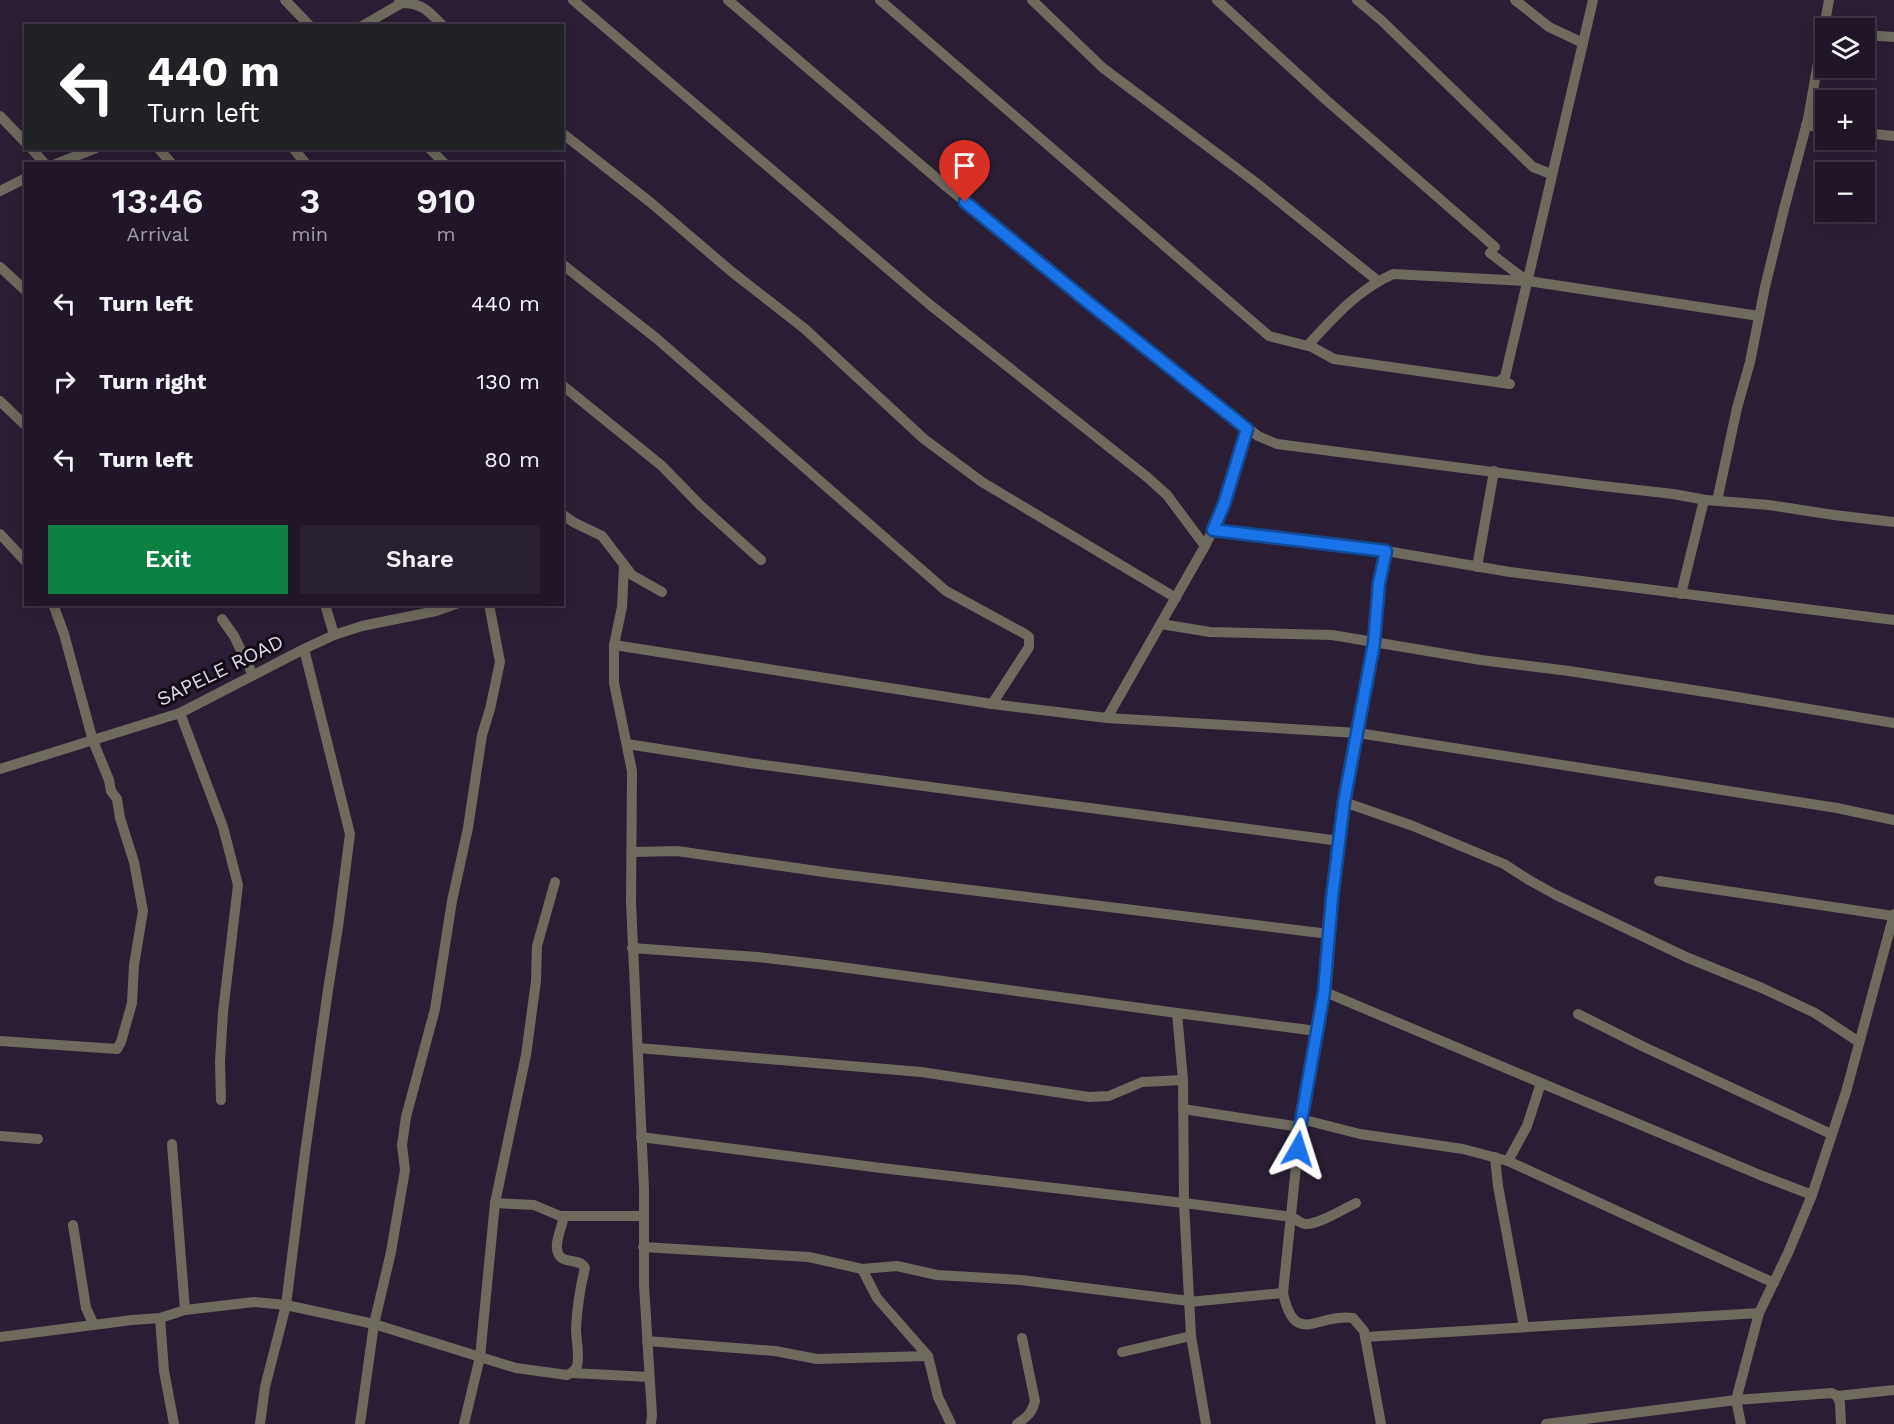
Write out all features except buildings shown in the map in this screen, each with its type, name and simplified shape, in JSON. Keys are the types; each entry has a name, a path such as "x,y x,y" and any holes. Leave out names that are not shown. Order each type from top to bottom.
{"street":[{"path":"285,0 308,24"},
{"path":"573,0 929,304 1147,477 1167,495 1205,546"},
{"path":"728,0 948,188 1075,292 1258,436 1277,444 1594,486 1769,505 1894,522"},
{"path":"880,0 1269,336 1312,347 1334,359 1510,384"},
{"path":"1032,0 1103,68 1255,182 1378,281"},
{"path":"1217,0 1528,281"},
{"path":"1357,0 1381,20 1533,167 1551,174"},
{"path":"1515,0 1549,27 1583,44"},
{"path":"1498,382 1505,378 1593,0"},
{"path":"1826,18 1828,0"},
{"path":"365,24 401,2 417,2 441,24"},
{"path":"1875,36 1894,37"},
{"path":"1712,500 1750,362 1816,78"},
{"path":"0,116 24,141"},
{"path":"1806,125 1815,126"},
{"path":"1875,134 1894,136"},
{"path":"564,135 804,329 924,439 982,482 1176,597"},
{"path":"33,150 43,162"},
{"path":"61,162 91,150"},
{"path":"160,150 169,162"},
{"path":"295,150 304,162"},
{"path":"431,150 443,162"},
{"path":"0,191 24,179"},
{"path":"564,266 656,338 946,591 1029,637 1029,647 992,704"},
{"path":"0,267 24,289"},
{"path":"1312,347 1310,343 1346,304 1378,281 1393,274 1528,281 1759,316"},
{"path":"564,387 662,466 700,505 761,560"},
{"path":"0,401 24,424"},
{"path":"1107,718 1213,530 1224,504 1247,429"},
{"path":"1477,567 1494,471"},
{"path":"1681,594 1704,500 1712,500"},
{"path":"564,515 602,536 632,574 663,592"},
{"path":"1213,530 1386,551 1510,572 1894,620"},
{"path":"0,534 24,560"},
{"path":"1381,1424 1364,1330 1353,1318 1340,1316 1308,1326 1296,1322 1290,1317 1283,1293 1301,1123 1324,992 1344,802 1374,643 1379,583 1386,551"},
{"path":"624,565 622,607 614,645 614,683 632,771 632,948 644,1189 643,1247 651,1424"},
{"path":"0,1041 117,1049 132,1004 134,965 143,911 134,862 120,818 117,799 111,791 109,780 93,741 64,634 54,606"},
{"path":"326,606 334,635"},
{"path":"360,1424 374,1324 391,1252 405,1170 402,1145 406,1118 435,1010 474,795 482,735 500,662 489,606"},
{"name":"SAPELE ROAD","path":"0,770 180,713 334,635 434,608"},
{"path":"222,619 234,636 253,675"},
{"path":"1161,624 1210,632 1332,635 1894,723"},
{"path":"614,645 992,704 1107,718 1358,733 1825,806 1894,820"},
{"path":"260,1424 265,1388 286,1305 350,834 304,649"},
{"path":"180,713 223,827 238,885 223,1012 220,1062 221,1100"},
{"path":"627,744 749,764 1340,842"},
{"path":"1344,802 1413,826 1504,864 1556,895 1686,957 1815,1013 1859,1042"},
{"path":"632,852 677,850 831,873 1329,934"},
{"path":"1659,881 1894,915 1846,1092 1812,1195 1759,1313 1736,1400 1741,1424"},
{"path":"464,1424 480,1357 495,1203 526,1055 536,981 537,946 555,882"},
{"path":"632,948 757,957 826,965 1317,1031"},
{"path":"1324,992 1812,1195"},
{"path":"1177,1013 1183,1080 1184,1203 1191,1336 1206,1424"},
{"path":"1578,1014 1831,1134"},
{"path":"638,1048 921,1072 1089,1097 1109,1096 1142,1082 1183,1080"},
{"path":"1508,1161 1527,1126 1541,1083"},
{"path":"1183,1108 1301,1123 1463,1149 1495,1157 1774,1283"},
{"path":"0,1136 38,1139"},
{"path":"641,1137 1292,1217 1304,1224 1313,1223 1356,1203"},
{"path":"172,1144 185,1310"},
{"path":"1495,1157 1498,1186 1524,1327"},
{"path":"495,1203 534,1205 560,1216 643,1216"},
{"path":"560,1216 562,1220 558,1255 561,1258 581,1262 585,1268 579,1294 576,1330 578,1362 572,1373"},
{"path":"73,1225 86,1308 94,1325"},
{"path":"643,1247 809,1257 862,1269 897,1266 937,1275 1021,1280 1189,1302 1283,1293"},
{"path":"862,1269 877,1298 928,1356 938,1397 951,1424"},
{"path":"0,1337 160,1318 185,1310 254,1302 286,1305 374,1324 516,1368 567,1375 572,1373 649,1377"},
{"path":"1365,1337 1759,1313"},
{"path":"160,1318 164,1371 174,1424"},
{"path":"1122,1352 1191,1336"},
{"path":"1017,1424 1028,1417 1035,1401 1022,1338"},
{"path":"647,1341 775,1351 817,1359 928,1356"},
{"path":"1546,1424 1736,1400 1832,1393 1837,1396 1894,1390"},
{"path":"1837,1396 1840,1403 1841,1424"}],"route":[{"path":"965,202 1247,429 1224,504 1213,530 1386,551 1379,583 1374,643 1344,802 1332,898 1324,992 1298,1149"}]}
